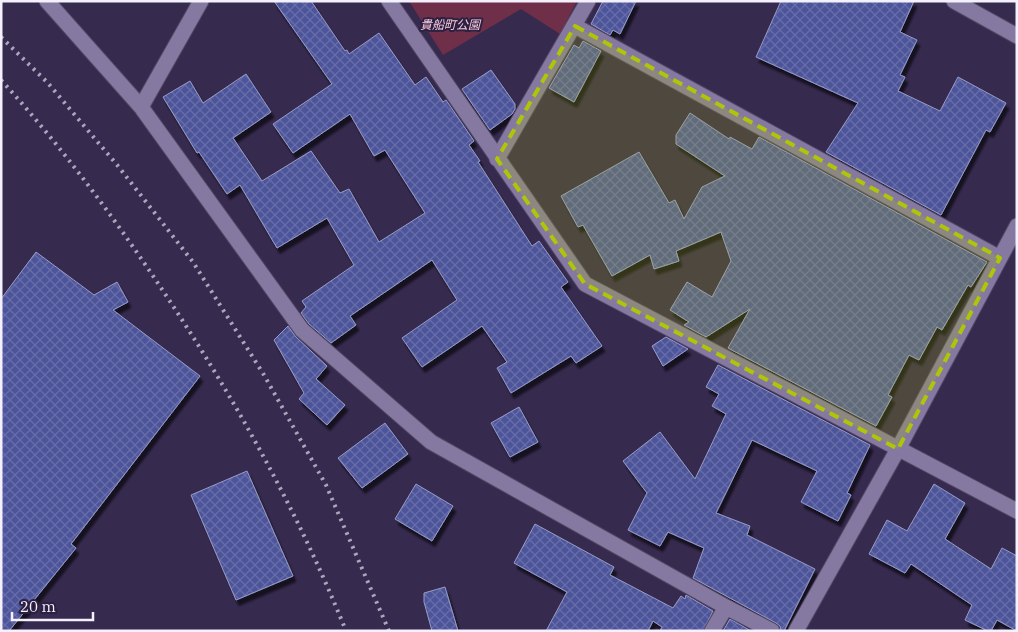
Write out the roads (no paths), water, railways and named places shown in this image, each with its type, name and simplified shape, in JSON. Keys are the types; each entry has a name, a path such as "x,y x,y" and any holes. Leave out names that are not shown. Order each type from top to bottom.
{"street":[{"path":"47,1 141,107 302,330 431,442 772,631"},
{"path":"141,107 201,1"},
{"path":"389,1 497,160 585,284 1017,511"},
{"path":"497,160 588,1"},
{"path":"954,1 1017,36"},
{"path":"575,26 1000,258"},
{"path":"796,631 898,449 1017,226"},
{"path":"712,631 726,607"}],"railway":[{"path":"1,37 47,82 118,166 193,262 264,375 326,485 389,631"},
{"path":"1,80 28,110 104,206 195,340 277,482 313,555 346,631"}],"park label":[{"name":"貴船町公園","path":"450,24"}]}
